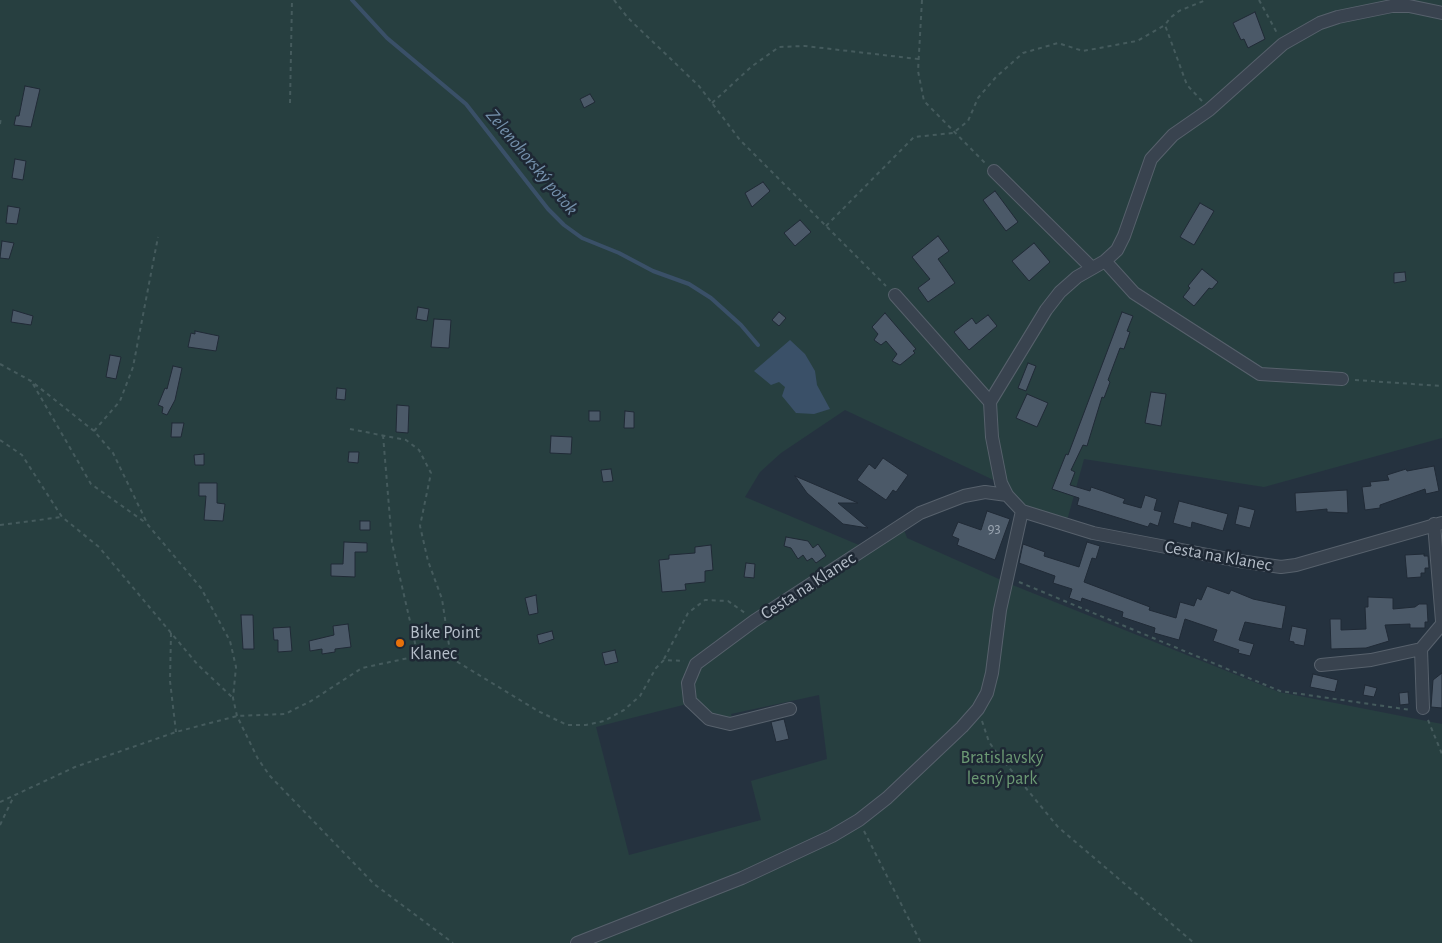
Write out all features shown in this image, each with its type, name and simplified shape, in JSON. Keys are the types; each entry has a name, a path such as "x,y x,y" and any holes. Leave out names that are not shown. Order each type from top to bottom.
{"street":[{"path":"895,295 990,402 1046,310 1070,283 1105,260 1116,250 1124,236 1151,159 1173,135 1209,110 1282,44 1320,23 1366,11 1409,6 1442,12"},
{"path":"994,171 1092,268"},
{"path":"1105,260 1134,293 1260,374 1342,378"},
{"name":"Cesta na Klanec","path":"990,402 992,438 1001,483 1007,495 1022,511 1093,533 1239,561 1281,567 1296,565 1438,523 1442,623 1421,649"},
{"name":"Cesta na Klanec","path":"696,664 754,621 920,513 964,496 985,492 1007,495"},
{"path":"577,943 742,878 832,836 859,820 933,755 978,709 987,693 1007,577 1022,511"},
{"path":"1321,665 1371,660 1421,649 1423,708"},
{"path":"696,664 688,684 690,701 709,719 730,724 790,710"}],"path":[{"path":"290,103 292,0"},
{"path":"614,0 628,18 699,86 740,140 895,295"},
{"path":"922,0 918,71 924,101 953,133 994,171"},
{"path":"826,226 914,137 953,133 968,121 978,98 996,77 1023,53 1058,44 1083,52 1138,41 1165,25 1179,11 1206,0"},
{"path":"1259,0 1282,44"},
{"path":"1165,25 1187,85 1209,110"},
{"path":"712,103 751,67 779,47 804,46 918,59"},
{"path":"0,124 1,117"},
{"path":"94,431 120,401 133,367 158,237"},
{"path":"0,364 31,381 94,431 113,454 148,524 200,588 230,641 236,667 233,698 237,716 258,759 270,776 333,844 374,884 453,943"},
{"path":"1342,378 1442,386"},
{"path":"31,381 91,484 148,524"},
{"path":"350,429 406,440 419,450 430,473 420,526 428,561 442,599 451,658"},
{"path":"384,435 392,544 418,656"},
{"path":"0,440 22,455 62,517 99,548 198,665 233,698"},
{"path":"0,525 62,517"},
{"path":"1007,577 1280,691 1414,710 1423,708 1442,754"},
{"path":"0,802 75,768 176,732 237,716 285,714 311,701 362,668 418,656 451,658 538,711 567,725 586,725 604,722 624,710 640,696 656,668 664,660 688,612 705,600 728,601 754,621"},
{"path":"170,633 170,681 176,732"},
{"path":"664,660 679,660 696,664"},
{"path":"978,709 989,742 1058,827 1194,943"},
{"path":"0,825 14,797"},
{"path":"859,820 921,943"}],"green space":[{"name":"Bratislavský lesný park","path":"0,0 1442,0 1442,438 1264,487 1084,459 1068,517 1061,524 1022,511 1000,483 845,410 781,453 760,472 745,497 866,548 902,524 907,538 1010,584 1279,692 1442,724 1442,943 0,943","holes":["819,695 827,759 751,781 761,820 629,855 596,727 687,704 735,728 731,714"]}],"water":[{"path":"790,340 805,354 815,371 817,385 830,409 814,414 796,413 782,396 785,387 779,382 771,385 754,371"}],"building":[{"path":"1255,12 1265,39 1248,48 1244,39 1241,40 1233,23"},
{"path":"25,86 40,89 31,127 14,125 16,116 19,116"},
{"path":"590,94 595,102 584,108 580,99"},
{"path":"15,159 26,161 23,180 12,178"},
{"path":"763,182 770,191 752,207 745,193"},
{"path":"995,191 1018,222 1006,231 983,200"},
{"path":"1200,203 1214,211 1194,245 1180,237"},
{"path":"8,206 20,208 17,224 6,223"},
{"path":"800,220 811,232 795,246 784,233"},
{"path":"938,236 949,251 938,259 955,283 928,302 918,288 930,279 912,257"},
{"path":"2,241 14,243 9,259 0,258"},
{"path":"1034,243 1050,262 1029,281 1012,261"},
{"path":"1202,269 1218,282 1212,289 1209,288 1194,306 1183,297 1190,288 1188,286"},
{"path":"1405,272 1406,281 1394,283 1394,273"},
{"path":"418,307 429,309 427,321 416,319"},
{"path":"13,310 33,316 31,325 11,322"},
{"path":"779,312 786,318 779,326 772,320"},
{"path":"1122,312 1133,316 1127,331 1130,332 1124,349 1120,348 1087,446 1083,445 1071,470 1075,472 1070,485 1090,491 1091,487 1125,499 1123,503 1141,508 1145,495 1157,499 1154,510 1162,512 1158,526 1150,523 1148,527 1077,505 1079,498 1052,489 1066,454 1068,455"},
{"path":"885,313 916,349 913,351 915,353 900,365 892,361 897,354 886,341 881,345 874,340 878,334 872,327"},
{"path":"988,315 997,326 969,350 954,332 972,318 976,324"},
{"path":"434,319 451,320 449,348 431,347"},
{"path":"195,331 219,336 216,351 188,347 191,333 195,334"},
{"path":"110,355 121,357 116,379 106,377"},
{"path":"1028,363 1036,366 1026,391 1018,388"},
{"path":"173,366 182,368 175,400 167,415 162,413 163,407 158,405 165,388 167,389"},
{"path":"337,388 346,389 345,400 336,399"},
{"path":"1151,392 1166,394 1161,426 1145,423"},
{"path":"1027,394 1048,403 1037,427 1016,418"},
{"path":"397,405 409,406 408,433 396,432"},
{"path":"589,411 600,411 600,421 589,421"},
{"path":"625,411 634,412 634,428 624,428"},
{"path":"172,423 184,423 181,437 171,437"},
{"path":"551,436 572,437 571,454 550,453"},
{"path":"349,452 359,452 358,463 348,462"},
{"path":"204,454 204,465 195,465 194,455"},
{"path":"883,458 908,475 896,492 893,490 886,500 857,480 869,464 875,469"},
{"path":"1434,466 1439,491 1426,494 1425,489 1380,505 1380,508 1365,510 1362,487 1371,486 1370,482 1389,480 1387,475 1406,469 1407,471"},
{"path":"611,469 613,481 603,482 601,470"},
{"path":"795,476 858,503 838,503 868,528 843,524 807,493"},
{"path":"199,483 217,483 217,503 225,504 223,521 204,520 206,496 199,496"},
{"path":"1347,490 1348,513 1327,512 1327,509 1296,512 1295,493"},
{"path":"1179,501 1228,514 1223,531 1192,522 1191,528 1173,523"},
{"path":"1239,506 1255,510 1250,528 1235,524"},
{"path":"987,511 1010,519 995,560 957,545 959,539 952,536 958,522 981,530"},
{"path":"360,521 370,521 370,530 360,530"},
{"path":"786,537 808,541 813,548 818,544 826,556 816,563 812,558 807,561 803,555 798,559 791,548 784,546"},
{"path":"344,542 367,543 367,552 355,552 355,577 331,576 331,564 343,564"},
{"path":"1087,542 1100,546 1096,559 1092,558 1084,582 1150,607 1149,610 1176,618 1180,602 1194,606 1197,598 1201,600 1207,586 1229,594 1231,590 1253,599 1286,606 1282,629 1245,622 1239,640 1254,644 1250,656 1238,653 1239,650 1213,641 1217,630 1185,619 1179,640 1154,633 1155,628 1122,617 1123,612 1082,598 1081,602 1069,598 1072,589 1053,583 1055,576 1019,563 1023,544 1045,552 1044,556 1079,567"},
{"path":"711,545 713,570 705,571 705,582 685,584 686,590 662,592 659,560 669,559 669,555 695,553 695,547"},
{"path":"1424,554 1424,556 1428,556 1429,568 1425,568 1425,573 1421,573 1421,577 1407,578 1405,555"},
{"path":"746,563 755,564 754,578 744,577"},
{"path":"536,595 538,613 529,615 525,598"},
{"path":"1368,597 1393,598 1393,609 1427,604 1428,622 1425,622 1425,628 1410,628 1410,624 1385,625 1389,641 1366,648 1331,649 1330,619 1341,619 1341,630 1366,629 1365,607 1368,607"},
{"path":"241,615 253,615 254,649 243,649"},
{"path":"348,624 351,647 335,649 335,652 322,654 322,649 310,651 309,641 334,635 333,626"},
{"path":"1292,626 1307,629 1304,646 1289,641"},
{"path":"290,627 292,651 278,652 278,640 274,640 273,628"},
{"path":"552,631 554,639 539,644 537,635"},
{"path":"615,650 618,662 605,665 602,653"},
{"path":"1442,673 1442,708 1431,707 1433,680"},
{"path":"1313,674 1338,680 1335,692 1310,687"},
{"path":"1365,685 1377,688 1374,697 1363,695"},
{"path":"1408,692 1409,704 1400,705 1399,693"},
{"path":"784,719 789,739 776,742 771,722"}],"waterway":[{"name":"Zelenohorský potok","path":"352,0 387,38 466,104 548,209 564,225 582,238 619,253 653,271 689,284 711,298 741,325 758,345"}],"place":[{"name":"Bike Point Klanec","path":"400,643"}]}
